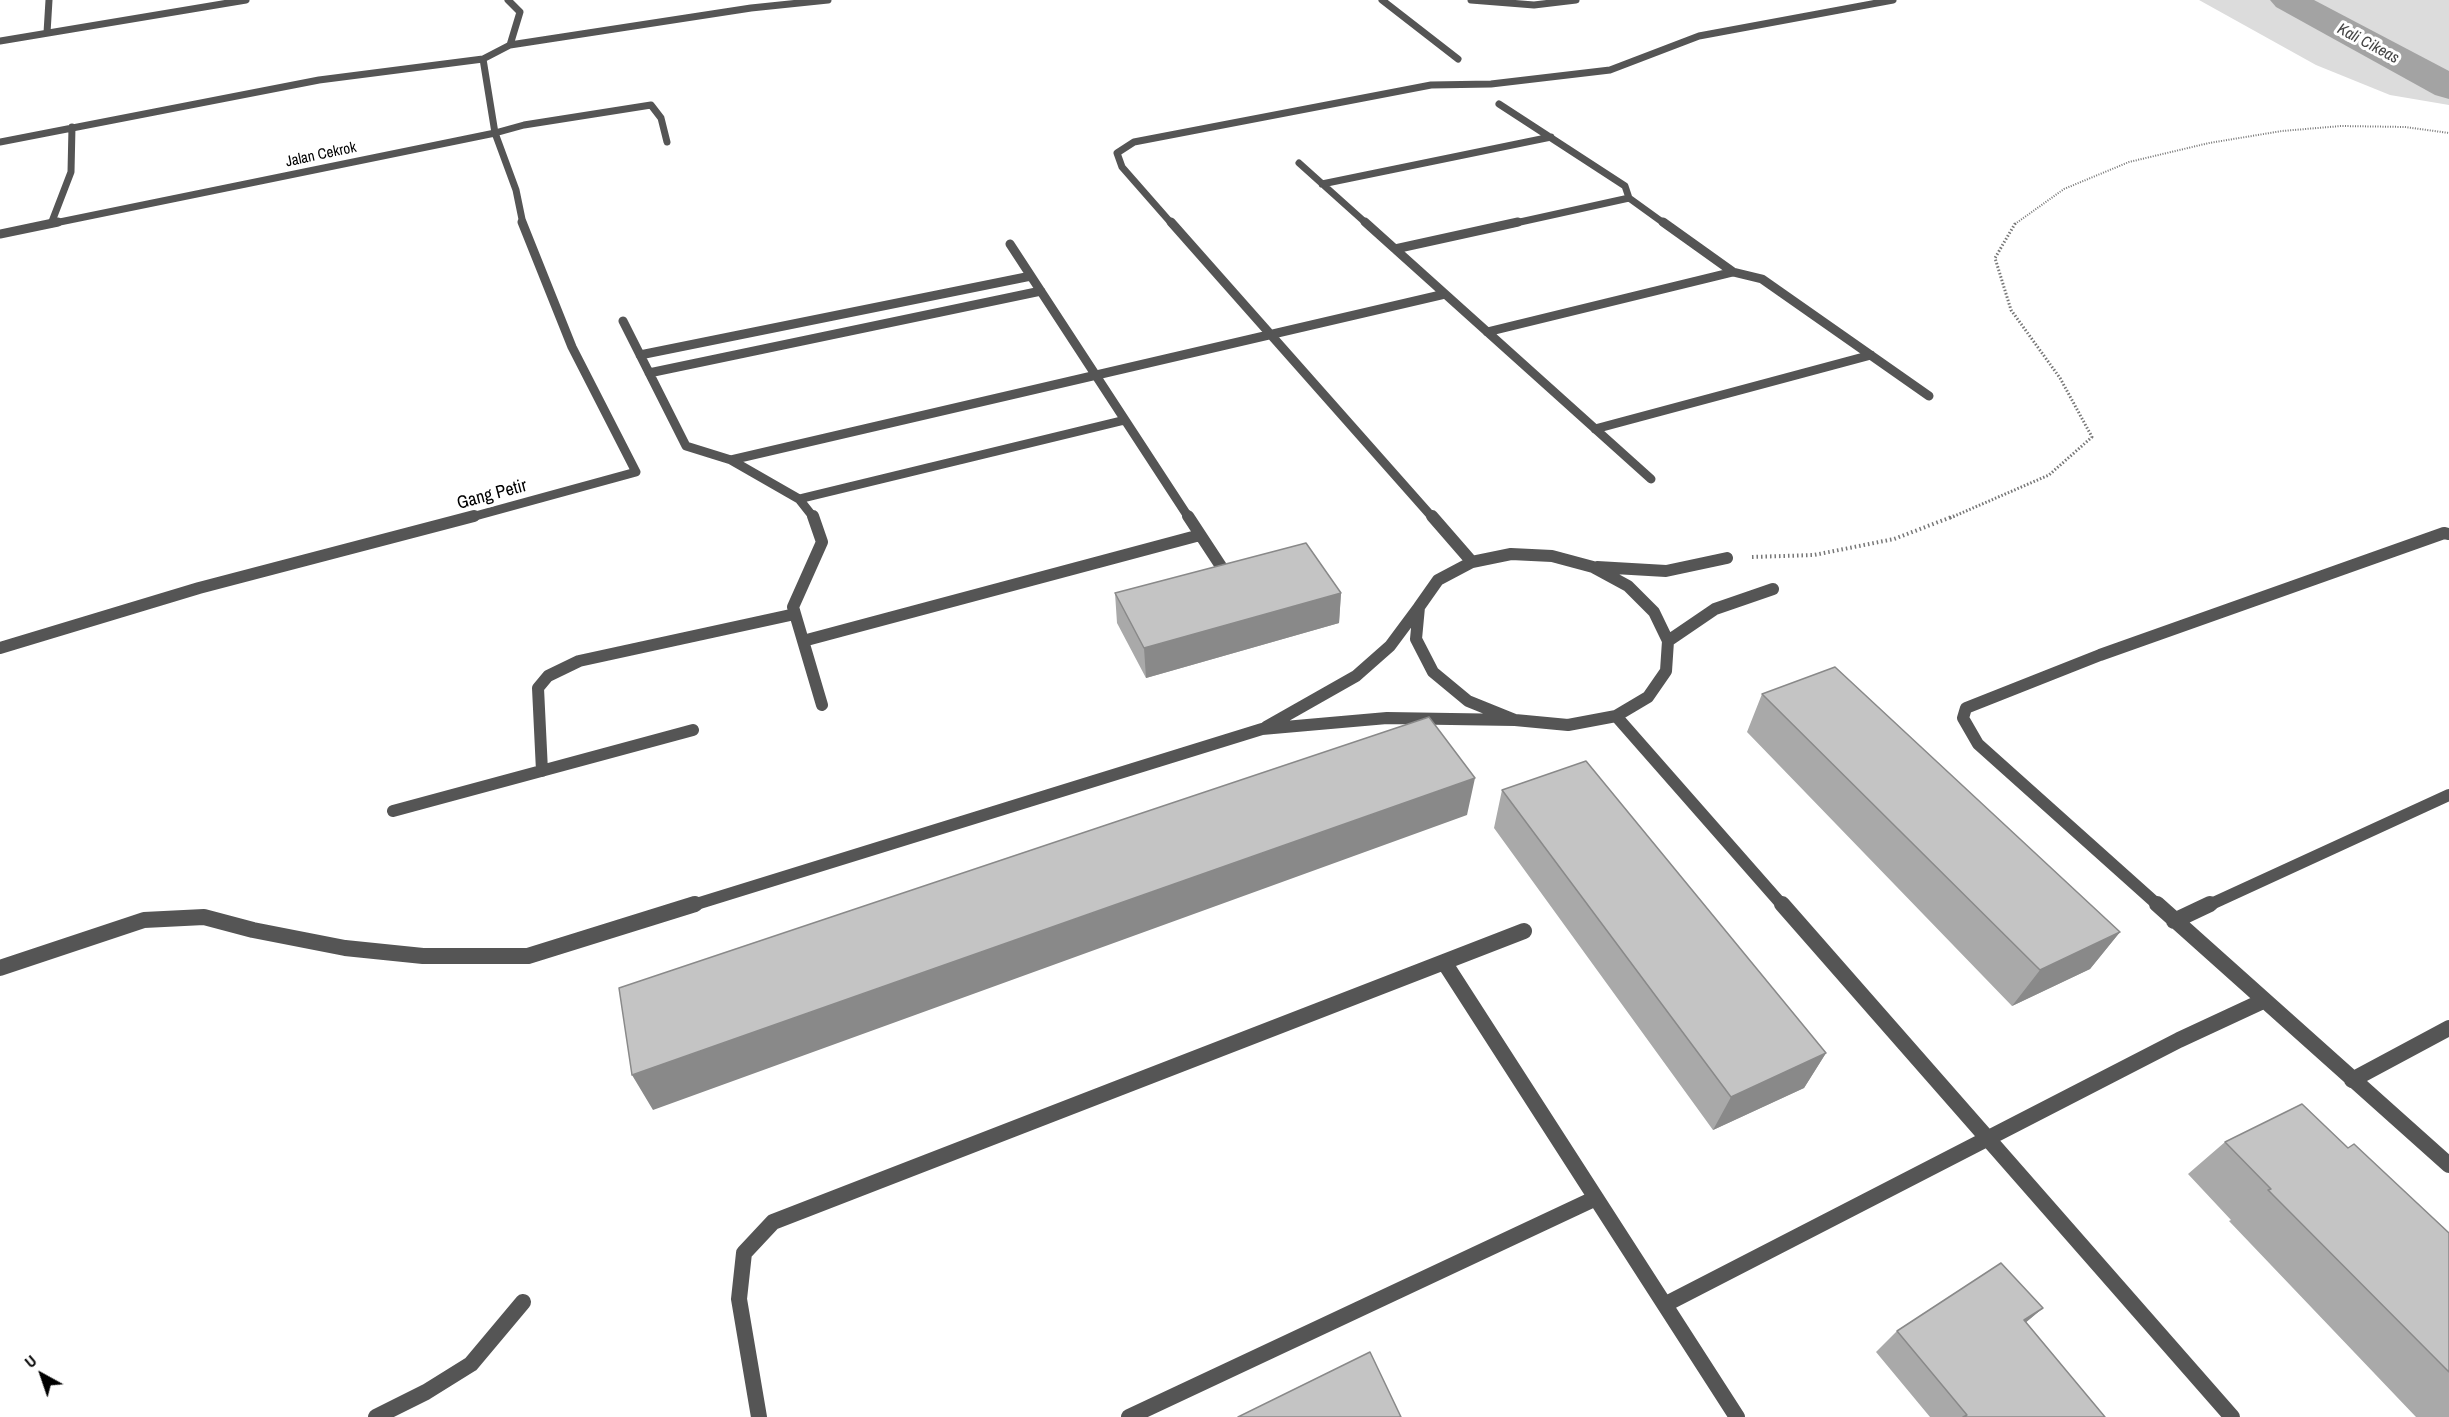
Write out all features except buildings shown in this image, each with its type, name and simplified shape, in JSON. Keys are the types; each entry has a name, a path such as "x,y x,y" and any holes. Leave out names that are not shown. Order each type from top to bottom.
{"street":[{"path":"47,33 49,0"},
{"path":"0,41 246,0"},
{"path":"508,0 520,12 510,45"},
{"path":"0,142 319,80 483,59 510,45 740,10 828,0"},
{"path":"1382,0 1458,59"},
{"path":"1471,0 1534,5 1576,0"},
{"path":"1472,562 1122,167 1118,153 1134,142 1431,86 1491,84 1610,70 1699,36 1893,0"},
{"path":"483,59 495,133"},
{"path":"1499,104 1625,186 1629,198 1733,272 1762,279 1929,396"},
{"name":"Jalan Cekrok","path":"0,234 495,133 524,125 651,105 661,118 667,142"},
{"path":"51,224 71,172 72,127"},
{"name":"Gang Petir","path":"0,648 199,588 538,500 636,472 572,347 558,314 524,230 516,190 495,133"},
{"path":"1322,184 1551,137"},
{"path":"1299,163 1651,479"},
{"path":"1395,249 1629,198"},
{"path":"1010,244 1232,584"},
{"path":"1487,332 1733,272"},
{"path":"640,356 1031,276"},
{"path":"649,373 1041,291"},
{"path":"731,460 1445,294"},
{"path":"840,315 849,331"},
{"path":"623,321 686,446 731,460 799,499 813,515 822,542 793,607 822,705"},
{"path":"1595,429 1871,355"},
{"path":"799,499 1125,420"},
{"path":"2449,534 2444,533 2111,651 1966,708 1963,718 1965,726 1978,744 2449,1165"},
{"path":"803,641 1200,535"},
{"path":"1262,729 1356,676 1390,646 1438,580 1472,562 1511,554 1552,556 1593,567 1666,571 1727,558"},
{"path":"0,968 144,920 204,917 253,930 345,948 423,956 528,956 1262,729 1387,718 1515,720 1568,725 1616,716 1648,697 1666,671 1668,641 1654,612 1628,586 1593,567"},
{"path":"1668,641 1715,609 1773,589"},
{"path":"1419,607 1416,639 1433,672 1468,701 1515,720"},
{"path":"542,771 538,688 548,676 579,661 795,614"},
{"path":"1616,716 1985,1140 2232,1417"},
{"path":"393,811 693,730"},
{"path":"2174,921 2449,795"},
{"path":"759,1417 739,1299 744,1253 773,1222 1524,932"},
{"path":"1444,962 1737,1417"},
{"path":"1666,1304 2179,1040 2263,1001"},
{"path":"2352,1080 2449,1028"},
{"path":"1129,1417 1596,1198"},
{"path":"376,1417 426,1392 471,1364 523,1302"}],"path":[{"path":"1727,558 1814,555 1894,539 1968,511 2049,475 2092,436 2060,378 2011,310 1995,258 2016,222 2064,189 2129,162 2209,143 2282,131 2341,126 2405,127 2449,133"}],"shaded area":[{"path":"2199,0 2449,0 2449,105 2390,95 2316,65"}],"waterway":[{"name":"Kali Cikeas","path":"2288,0 2449,87"}]}
